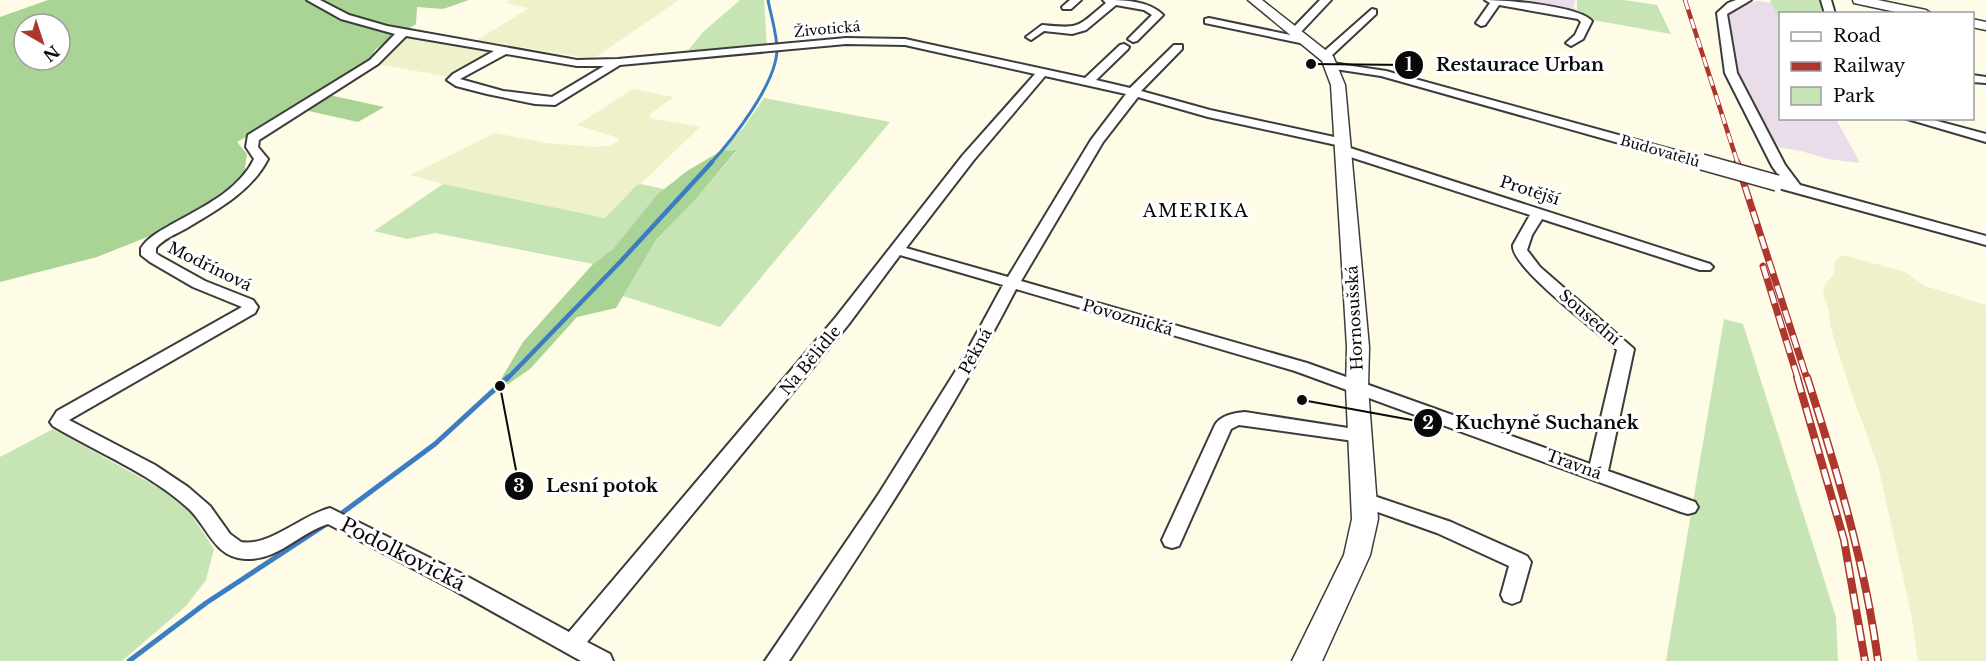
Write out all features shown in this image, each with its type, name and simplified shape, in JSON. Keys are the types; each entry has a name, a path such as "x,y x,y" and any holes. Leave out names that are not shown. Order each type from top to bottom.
{"street":[{"name":"Životická","path":"312,0 345,17 404,32 567,62 618,62 846,41 893,40 1133,92 1343,146"},
{"path":"1067,7 1076,0"},
{"path":"1254,0 1329,61 1372,12"},
{"path":"1300,37 1326,0"},
{"path":"1746,0 1732,5 1722,13 1731,73 1768,146 1795,188"},
{"path":"1859,0 1916,12"},
{"path":"1031,37 1042,28 1072,31 1082,28 1111,1 1147,9 1158,15 1087,82"},
{"path":"1481,23 1493,1 1581,16 1587,21 1579,37 1571,43"},
{"path":"1209,21 1300,37"},
{"name":"Modřínová","path":"59,422 63,416 249,310 247,303 199,284 154,259 149,255 148,248 163,236 217,204 251,174 261,159 252,147 253,138 290,116 330,87 375,62 394,39 404,32"},
{"name":"Pěkná","path":"776,661 903,471 969,364 1011,284 1096,140 1131,99 1133,92 1178,46"},
{"path":"504,51 457,76 453,81 548,102 555,101 618,62"},
{"name":"Budovatelů","path":"1329,61 1382,73 1986,242"},
{"name":"Hornosušská","path":"1307,661 1357,555 1365,519 1357,388 1358,347 1343,146 1338,85 1329,61"},
{"name":"Na Bělidle","path":"572,644 842,321 968,158 1043,72"},
{"path":"1918,120 1986,138"},
{"name":"Protější","path":"1343,146 1705,267"},
{"name":"Sousední","path":"1539,212 1521,243 1524,257 1537,272 1626,349 1598,473"},
{"name":"Povoznická","path":"898,250 1301,367 1357,388"},
{"name":"Travná","path":"1357,388 1688,507"},
{"path":"1172,540 1224,425 1229,421 1245,418 1361,436"},
{"name":"Podolkovická","path":"59,422 162,477 199,506 218,535 234,549 248,551 266,548 320,519 336,519 602,661"},
{"path":"1365,500 1427,520 1482,542 1520,562 1512,595"}],"shaded area":[{"path":"1488,0 1575,0 1574,8 1581,13"},
{"path":"1758,1 1772,3 1779,18 1779,120 1837,120 1860,163 1828,159 1801,151 1774,147 1737,72 1726,15"}],"green space":[{"path":"48,0 469,0 443,9 417,7 416,24 376,49 367,62 331,83 278,120 237,142 247,154 244,175 180,224 97,257 0,282 0,17 12,13 12,72 72,72 72,12 14,12"},
{"path":"510,0 679,0 593,59 477,40 529,8 505,3"},
{"path":"740,0 764,0 767,48 689,52 703,32"},
{"path":"1577,0 1624,0 1657,5 1671,34 1593,20 1577,10"},
{"path":"1770,0 1820,0 1822,12 1779,12 1779,18"},
{"path":"408,36 493,53 451,77 376,64 381,61 394,42"},
{"path":"633,89 674,97 650,114 650,118 700,127 605,218 410,175 495,133 546,143 595,147 611,145 619,138 577,125"},
{"path":"325,94 384,107 358,122 304,110"},
{"path":"764,98 890,122 720,327 623,296 656,240 696,199 737,151 721,151 743,128"},
{"path":"737,150 696,199 656,240 616,308 577,317 530,369 491,396 523,342 593,264 613,249 658,194 687,171 721,151"},
{"path":"443,184 605,218 637,185 664,189 613,249 593,264 435,233 407,239 374,231"},
{"path":"1843,255 1905,272 1925,286 1986,305 1986,661 1918,661 1911,613 1878,466 1849,386 1823,294 1825,284 1833,276 1836,260"},
{"path":"1724,319 1743,324 1836,617 1838,661 1666,661"},
{"path":"53,429 165,491 187,508 214,549 206,580 186,606 122,661 0,661 0,457"}],"waterway":[{"path":"710,164 752,110 775,64 777,44 768,0"},
{"path":"507,379 621,261 712,162"},
{"path":"338,516 435,444 508,377"},
{"path":"129,661 206,603 328,523"}],"railway":[{"path":"1685,0 1738,164"},
{"path":"1737,162 1807,379"},
{"path":"1763,266 1798,379"},
{"path":"1797,377 1844,540 1865,661"},
{"path":"1807,377 1858,553 1878,661"}],"place":[{"name":"Restaurace Urban","path":"1311,64"},
{"name":"Lesní potok","path":"500,386"},
{"name":"Kuchyně Suchanek","path":"1302,400"}],"district":[{"name":"AMERIKA","path":"1196,211"}]}
